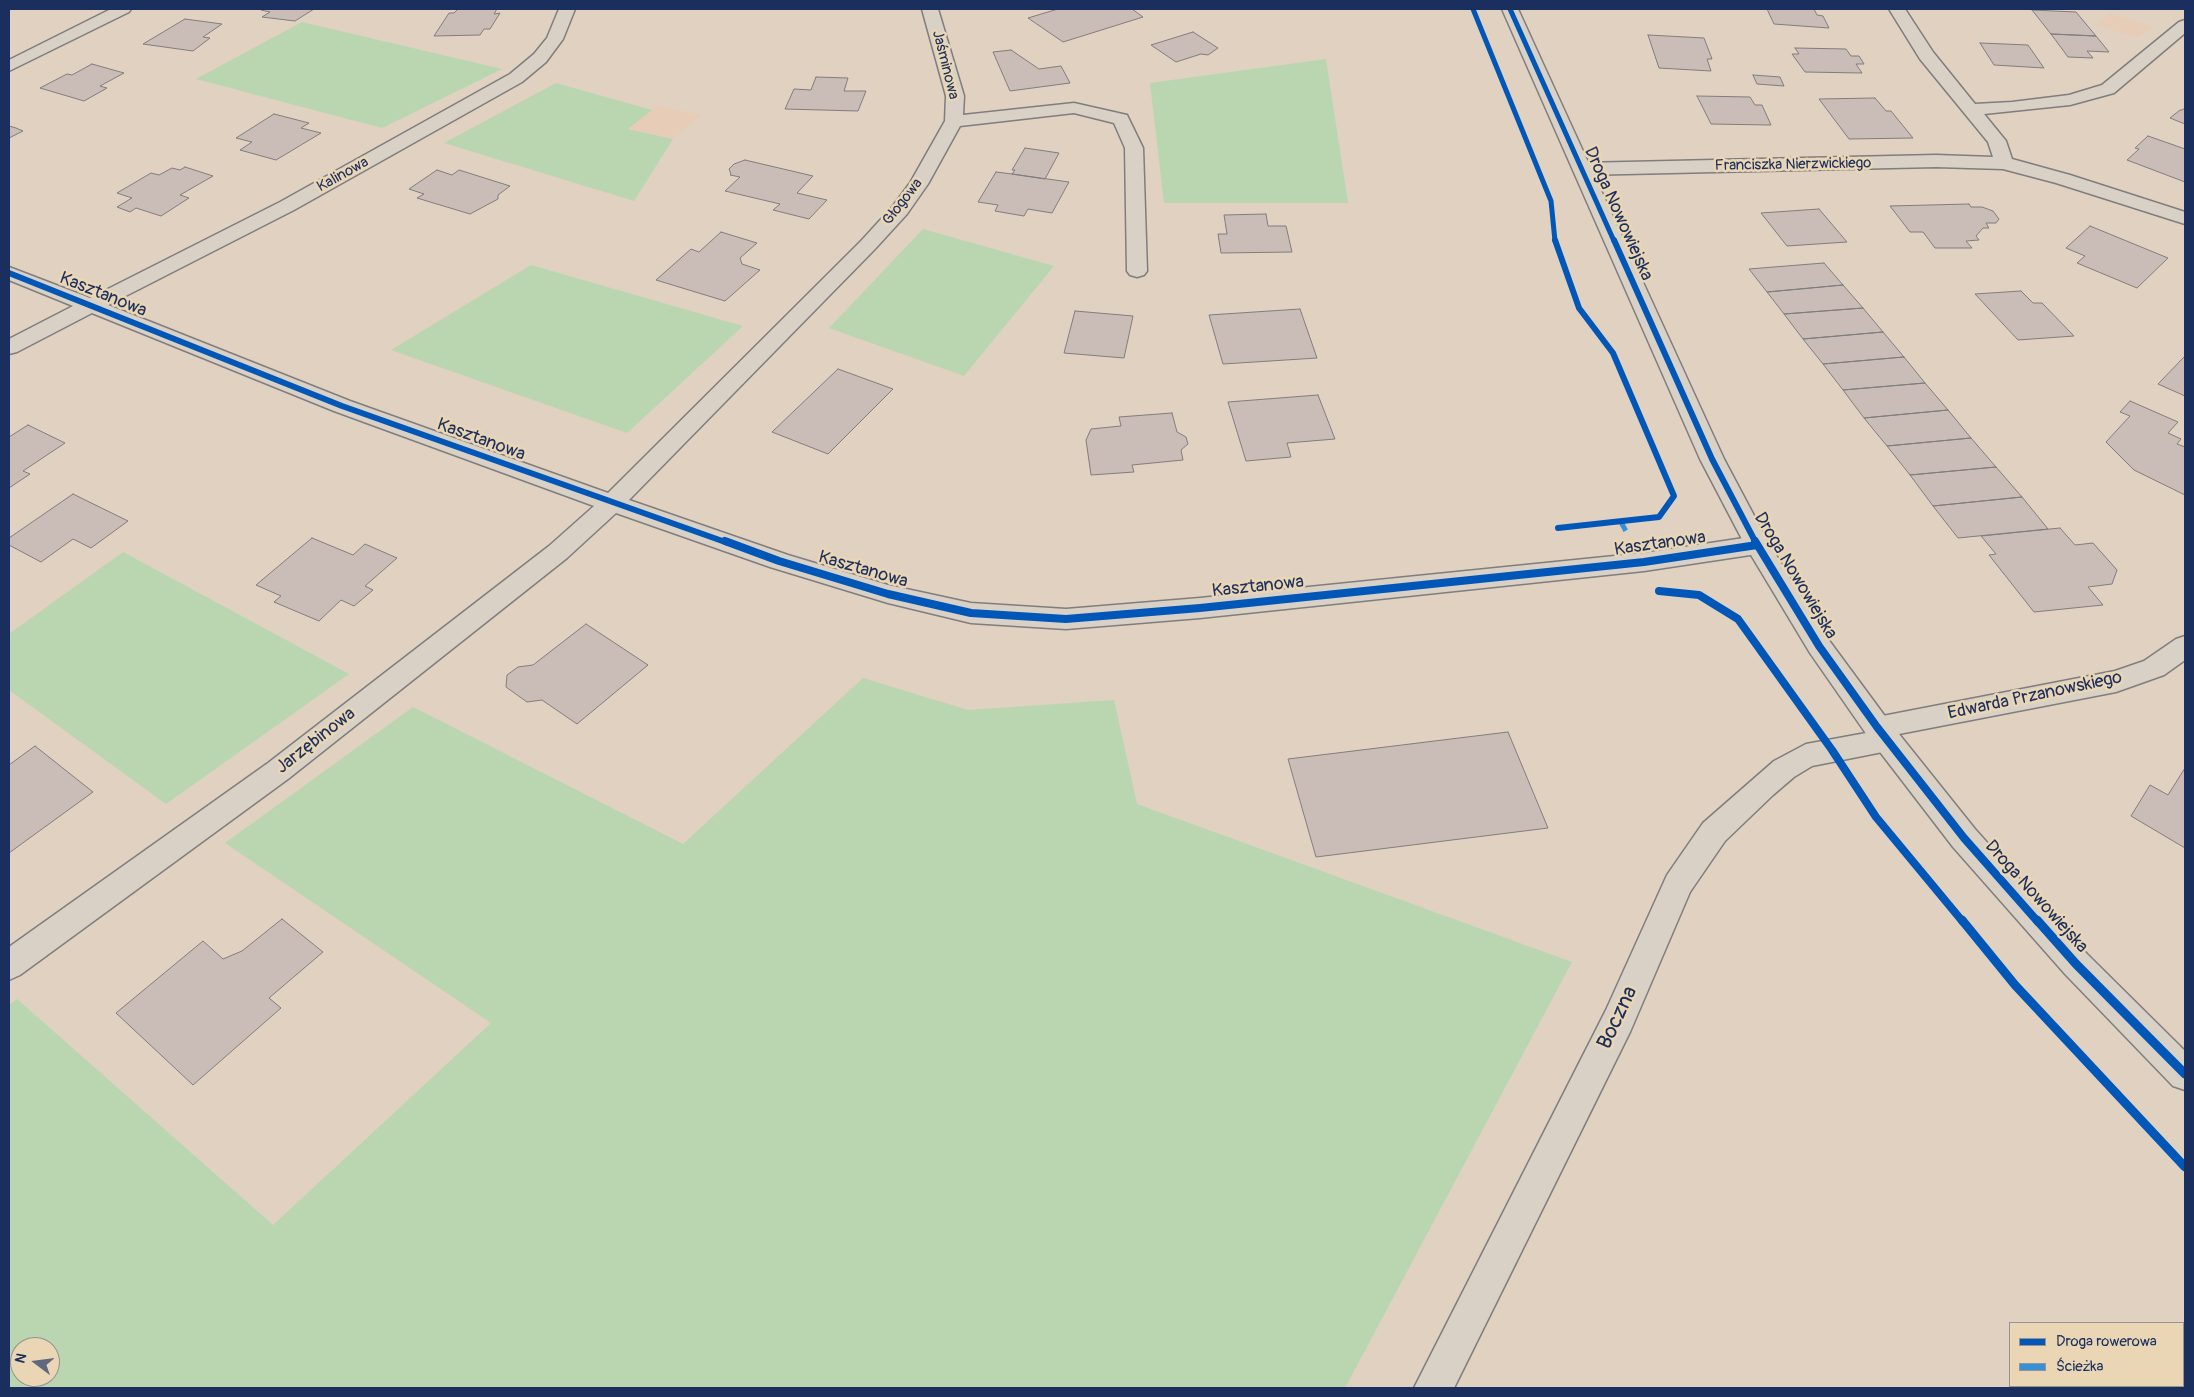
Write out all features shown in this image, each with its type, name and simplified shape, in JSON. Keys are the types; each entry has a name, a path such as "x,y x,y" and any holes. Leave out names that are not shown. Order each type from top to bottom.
{"street":[{"path":"9,66 123,9"},
{"name":"Kalinowa","path":"9,347 287,206 516,78 540,58 555,40 567,9"},
{"name":"Jaśminowa","path":"930,9 955,96 954,121"},
{"name":"Droga Nowowiejska","path":"1510,9 1712,458 1757,546 1819,646 1883,734 1964,838 2076,964 2185,1074"},
{"path":"1897,9 1926,56 1997,141 2004,163"},
{"path":"1971,109 2012,107 2070,100 2108,89 2185,25"},
{"path":"954,121 1074,108 1120,118 1134,148 1137,271"},
{"name":"Głogowa","path":"612,504 659,454 868,245 900,210 919,184 954,121"},
{"name":"Franciszka Nierzwickiego","path":"1582,169 1936,161 2004,163 2063,179 2185,218"},
{"name":"Kasztanowa","path":"9,273 342,406 612,504 668,521 779,561 888,594 971,613 1066,619 1200,608 1644,562 1757,546"},
{"name":"Jarzębinowa","path":"9,965 278,772 558,552 612,504"},
{"name":"Edwarda Przanowskiego","path":"1883,734 2116,680 2154,668 2185,646"},
{"name":"Boczna","path":"1434,1388 1618,1021 1678,884 1709,840 1763,786 1784,769 1806,756 1883,734"}],"shaded area":[{"path":"2111,13 2153,27 2137,38 2096,25"},
{"path":"657,105 701,115 673,139 627,129"}],"green space":[{"path":"302,22 502,69 382,128 196,79"},
{"path":"1326,59 1348,203 1164,203 1150,83"},
{"path":"556,83 652,110 628,129 673,139 634,201 444,143"},
{"path":"923,229 1054,266 964,376 829,328"},
{"path":"531,265 743,326 627,433 391,350"},
{"path":"123,552 349,674 166,804 9,690 9,634"},
{"path":"863,678 968,710 1114,700 1137,804 1572,962 1345,1388 9,1388 9,1005 17,999 273,1225 491,1023 225,843 413,707 683,844"}],"building":[{"path":"314,9 295,21 262,17 270,12 261,10"},
{"path":"458,9 497,9 494,14 500,13 490,29 484,29 480,35 434,36 449,13 454,13"},
{"path":"1058,9 1132,9 1143,17 1063,42 1028,18"},
{"path":"1767,9 1814,9 1817,15 1823,16 1829,28 1774,24"},
{"path":"2032,10 2076,12 2096,36 2051,34"},
{"path":"185,19 222,24 203,37 210,38 193,51 143,44"},
{"path":"1193,32 1218,48 1208,55 1201,54 1176,62 1151,45"},
{"path":"2051,34 2096,36 2109,52 2087,51 2093,58 2068,57"},
{"path":"1648,35 1704,38 1712,59 1707,59 1711,71 1659,68"},
{"path":"1980,43 2028,45 2044,68 1994,65"},
{"path":"1795,48 1846,49 1851,56 1859,56 1864,64 1856,64 1862,73 1805,72 1792,54 1799,54"},
{"path":"1011,50 1039,69 1061,66 1070,83 1010,91 993,52"},
{"path":"92,64 124,73 100,86 107,88 84,101 40,88 67,74 72,75"},
{"path":"1753,75 1780,77 1784,86 1757,84"},
{"path":"816,77 848,78 844,91 866,91 858,111 785,109 794,89 811,90"},
{"path":"1697,96 1750,97 1755,105 1762,105 1771,125 1711,124"},
{"path":"1875,98 1886,111 1891,111 1913,138 1849,139 1819,99"},
{"path":"2185,108 2185,124 2170,118 2180,110"},
{"path":"274,114 309,123 301,128 321,133 276,160 240,150 252,142 236,138"},
{"path":"9,126 16,128 23,131 9,138"},
{"path":"2148,136 2185,149 2185,182 2127,160 2139,149 2135,148"},
{"path":"1025,148 1059,153 1045,179 1012,174 1015,170 1012,170"},
{"path":"745,160 813,176 797,193 827,200 809,219 773,210 780,204 725,191 740,177 730,175 729,169 734,164"},
{"path":"185,167 213,176 180,195 189,198 161,216 136,208 130,212 117,207 132,198 117,193 151,173 159,175 172,168 180,170"},
{"path":"437,170 452,175 459,170 510,186 498,195 498,199 470,214 417,198 424,194 409,189"},
{"path":"996,172 1069,182 1052,213 1028,209 1024,216 995,211 998,205 978,202"},
{"path":"1969,204 1971,207 1982,207 1993,211 1999,219 1996,223 1986,223 1989,228 1983,228 1976,236 1979,240 1966,241 1972,248 1935,248 1923,232 1910,232 1890,206"},
{"path":"1819,209 1847,242 1787,246 1761,213"},
{"path":"1266,214 1268,226 1286,226 1292,252 1221,253 1218,234 1227,234 1224,215"},
{"path":"2090,226 2168,258 2137,288 2077,263 2085,256 2066,248"},
{"path":"721,232 757,243 740,258 742,264 760,270 725,301 656,280 691,249 699,252"},
{"path":"1824,263 1843,285 1767,292 1749,269"},
{"path":"1843,285 1863,308 1784,314 1767,292"},
{"path":"2021,291 2033,303 2042,303 2074,336 2018,340 1975,294"},
{"path":"1863,308 1883,332 1803,339 1784,314"},
{"path":"1300,309 1317,358 1223,364 1209,315"},
{"path":"1075,311 1133,316 1124,358 1064,353"},
{"path":"1883,332 1904,357 1823,364 1803,339"},
{"path":"2185,356 2185,396 2158,384"},
{"path":"1904,357 1925,383 1843,390 1823,364"},
{"path":"838,369 893,389 828,454 772,432"},
{"path":"1925,383 1948,410 1864,418 1843,390"},
{"path":"1318,395 1335,439 1287,443 1291,457 1246,461 1228,402"},
{"path":"2130,401 2178,422 2168,433 2181,439 2177,444 2185,447 2185,495 2134,470 2106,442 2130,416 2120,412"},
{"path":"1948,410 1971,438 1887,446 1864,418"},
{"path":"1172,413 1177,432 1186,437 1188,444 1181,450 1183,460 1132,465 1134,472 1091,475 1086,440 1091,429 1121,426 1119,417"},
{"path":"28,425 65,443 23,471 30,474 9,488 9,437"},
{"path":"1971,438 1996,467 1910,475 1887,446"},
{"path":"1996,467 2022,497 1933,506 1910,475"},
{"path":"73,494 128,521 91,548 73,539 41,562 9,545 9,538"},
{"path":"2022,497 2048,529 1958,538 1933,506"},
{"path":"2060,528 2075,545 2093,543 2117,570 2112,584 2088,587 2103,605 2034,612 1989,555 1996,554 1981,536"},
{"path":"312,538 353,555 365,544 397,558 365,586 373,590 354,606 341,600 319,621 274,602 281,596 256,585"},
{"path":"586,624 648,665 577,724 542,700 527,702 506,687 507,675 518,667 533,665"},
{"path":"1508,732 1548,828 1316,857 1288,759"},
{"path":"35,746 93,792 9,853 9,765"},
{"path":"2185,768 2185,848 2131,816 2150,785 2168,795"},
{"path":"282,919 323,952 269,998 281,1008 193,1085 116,1013 203,941 223,959 242,951"}],"marked path":[{"path":"1621,522 1628,535"}],"cycle path":[{"path":"1473,9 1551,201 1555,241 1579,308 1613,353 1674,496 1659,517 1558,528"},
{"path":"1510,9 1712,459 1757,545 1819,646 1877,727 1964,838 2076,964 2185,1074"},
{"path":"9,273 342,406 612,503 779,561 888,594 971,613 1066,619 1200,608 1644,562 1757,545"},
{"path":"1659,591 1699,595 1738,619 1832,750 1876,817 2015,985 2185,1167"}]}
